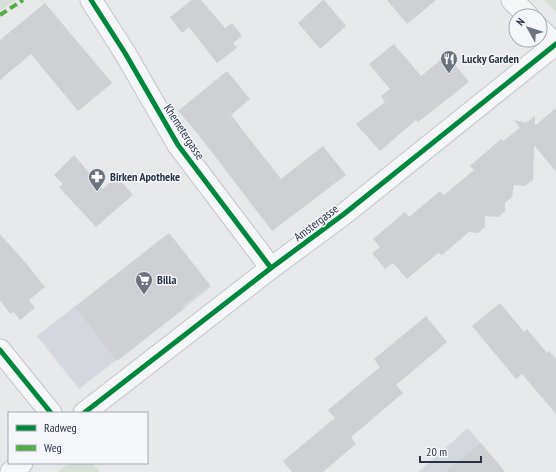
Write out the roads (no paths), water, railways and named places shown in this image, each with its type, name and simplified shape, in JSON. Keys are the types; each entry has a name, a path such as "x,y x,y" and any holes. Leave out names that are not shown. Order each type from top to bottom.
{"street":[{"name":"Khemetergasse","path":"91,0 125,53 178,145 271,268"},
{"path":"512,0 520,8"},
{"path":"548,36 556,44"},
{"name":"Amstergasse","path":"85,412 271,268 344,214 556,44"},
{"path":"0,350 50,412"},
{"path":"11,472 21,464"}],"place":[{"name":"Lucky Garden","path":"449,74"},
{"name":"Birken Apotheke","path":"97,192"},
{"name":"Billa","path":"144,295"}]}
